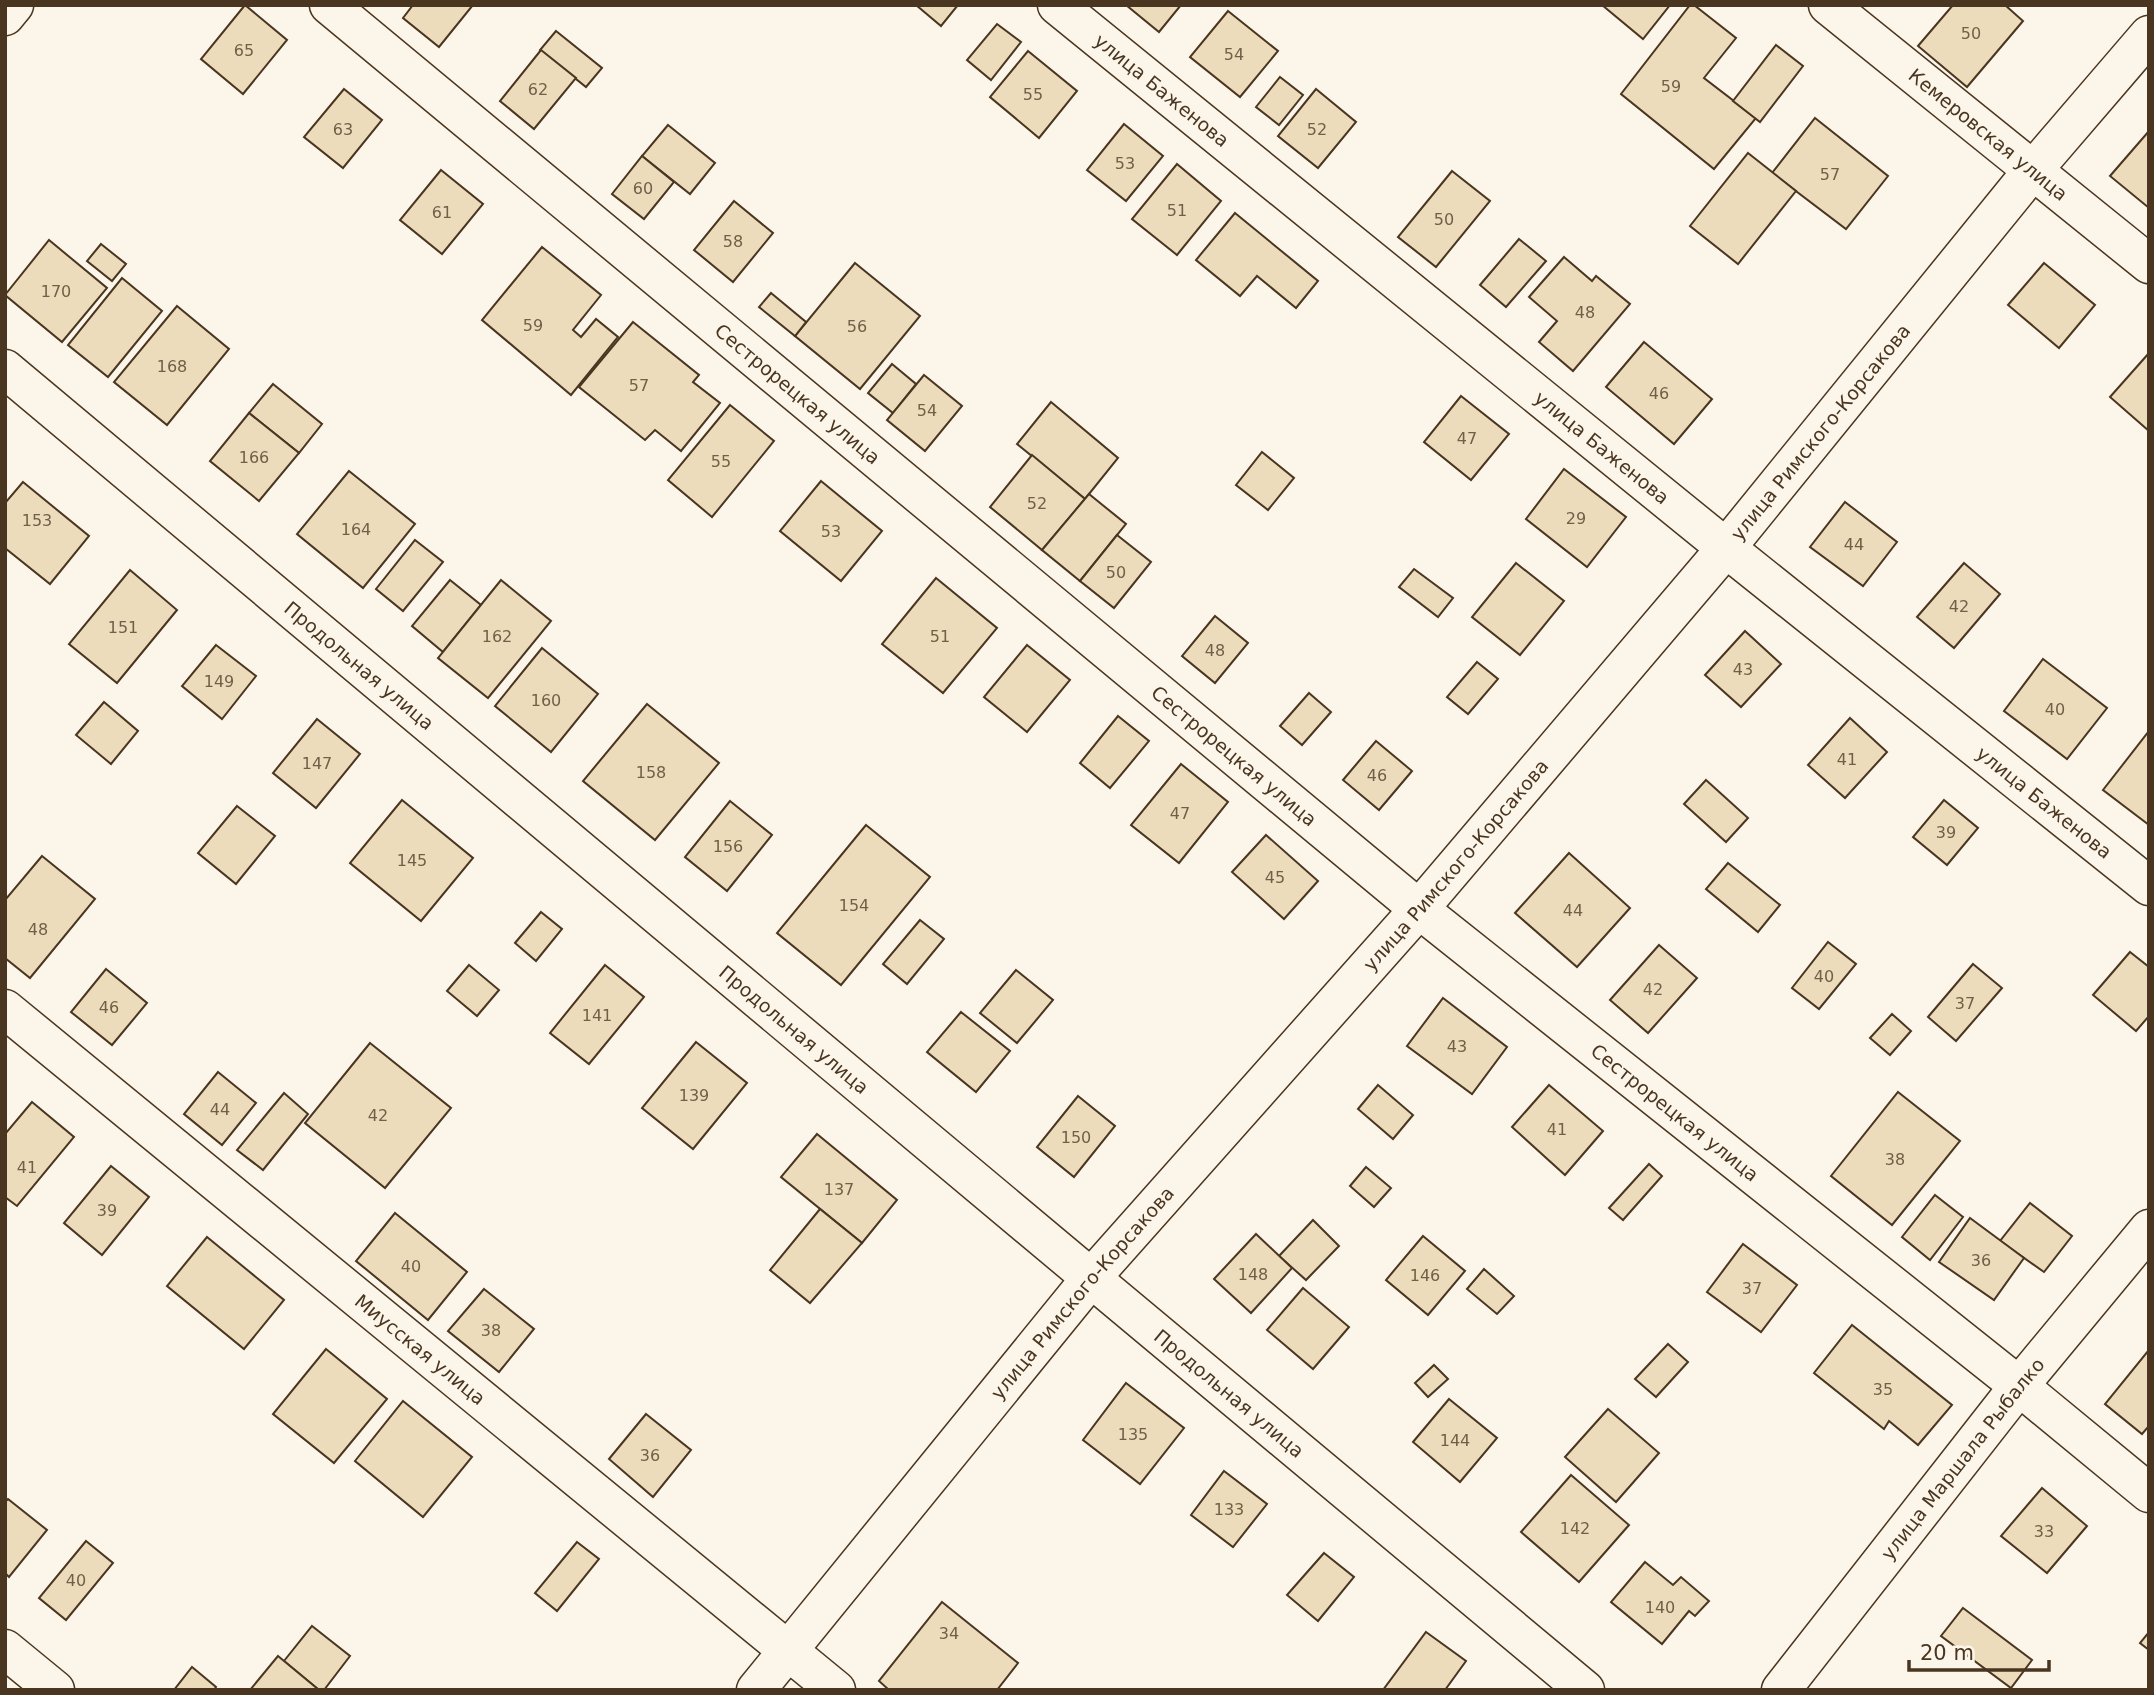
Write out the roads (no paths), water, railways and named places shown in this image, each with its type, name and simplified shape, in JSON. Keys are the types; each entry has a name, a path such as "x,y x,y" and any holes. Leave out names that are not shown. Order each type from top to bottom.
{"street":[{"path":"5,16 14,5"},
{"name":"Сестрорецкая улица","path":"328,5 1419,909 2020,1387 2149,1493"},
{"name":"улица Баженова","path":"1057,5 1726,548 2149,886"},
{"name":"Кемеровская улица","path":"1828,5 2149,264"},
{"name":"улица Римского-Корсакова","path":"756,1690 1091,1278 1419,909 1726,548 2033,170 2149,35"},
{"name":"Продольная улица","path":"5,369 1585,1690"},
{"name":"Миусская улица","path":"5,1009 836,1690"},
{"name":"улица Маршала Рыбалко","path":"1781,1690 2020,1387 2149,1229"},
{"path":"5,1650 55,1690"}]}
